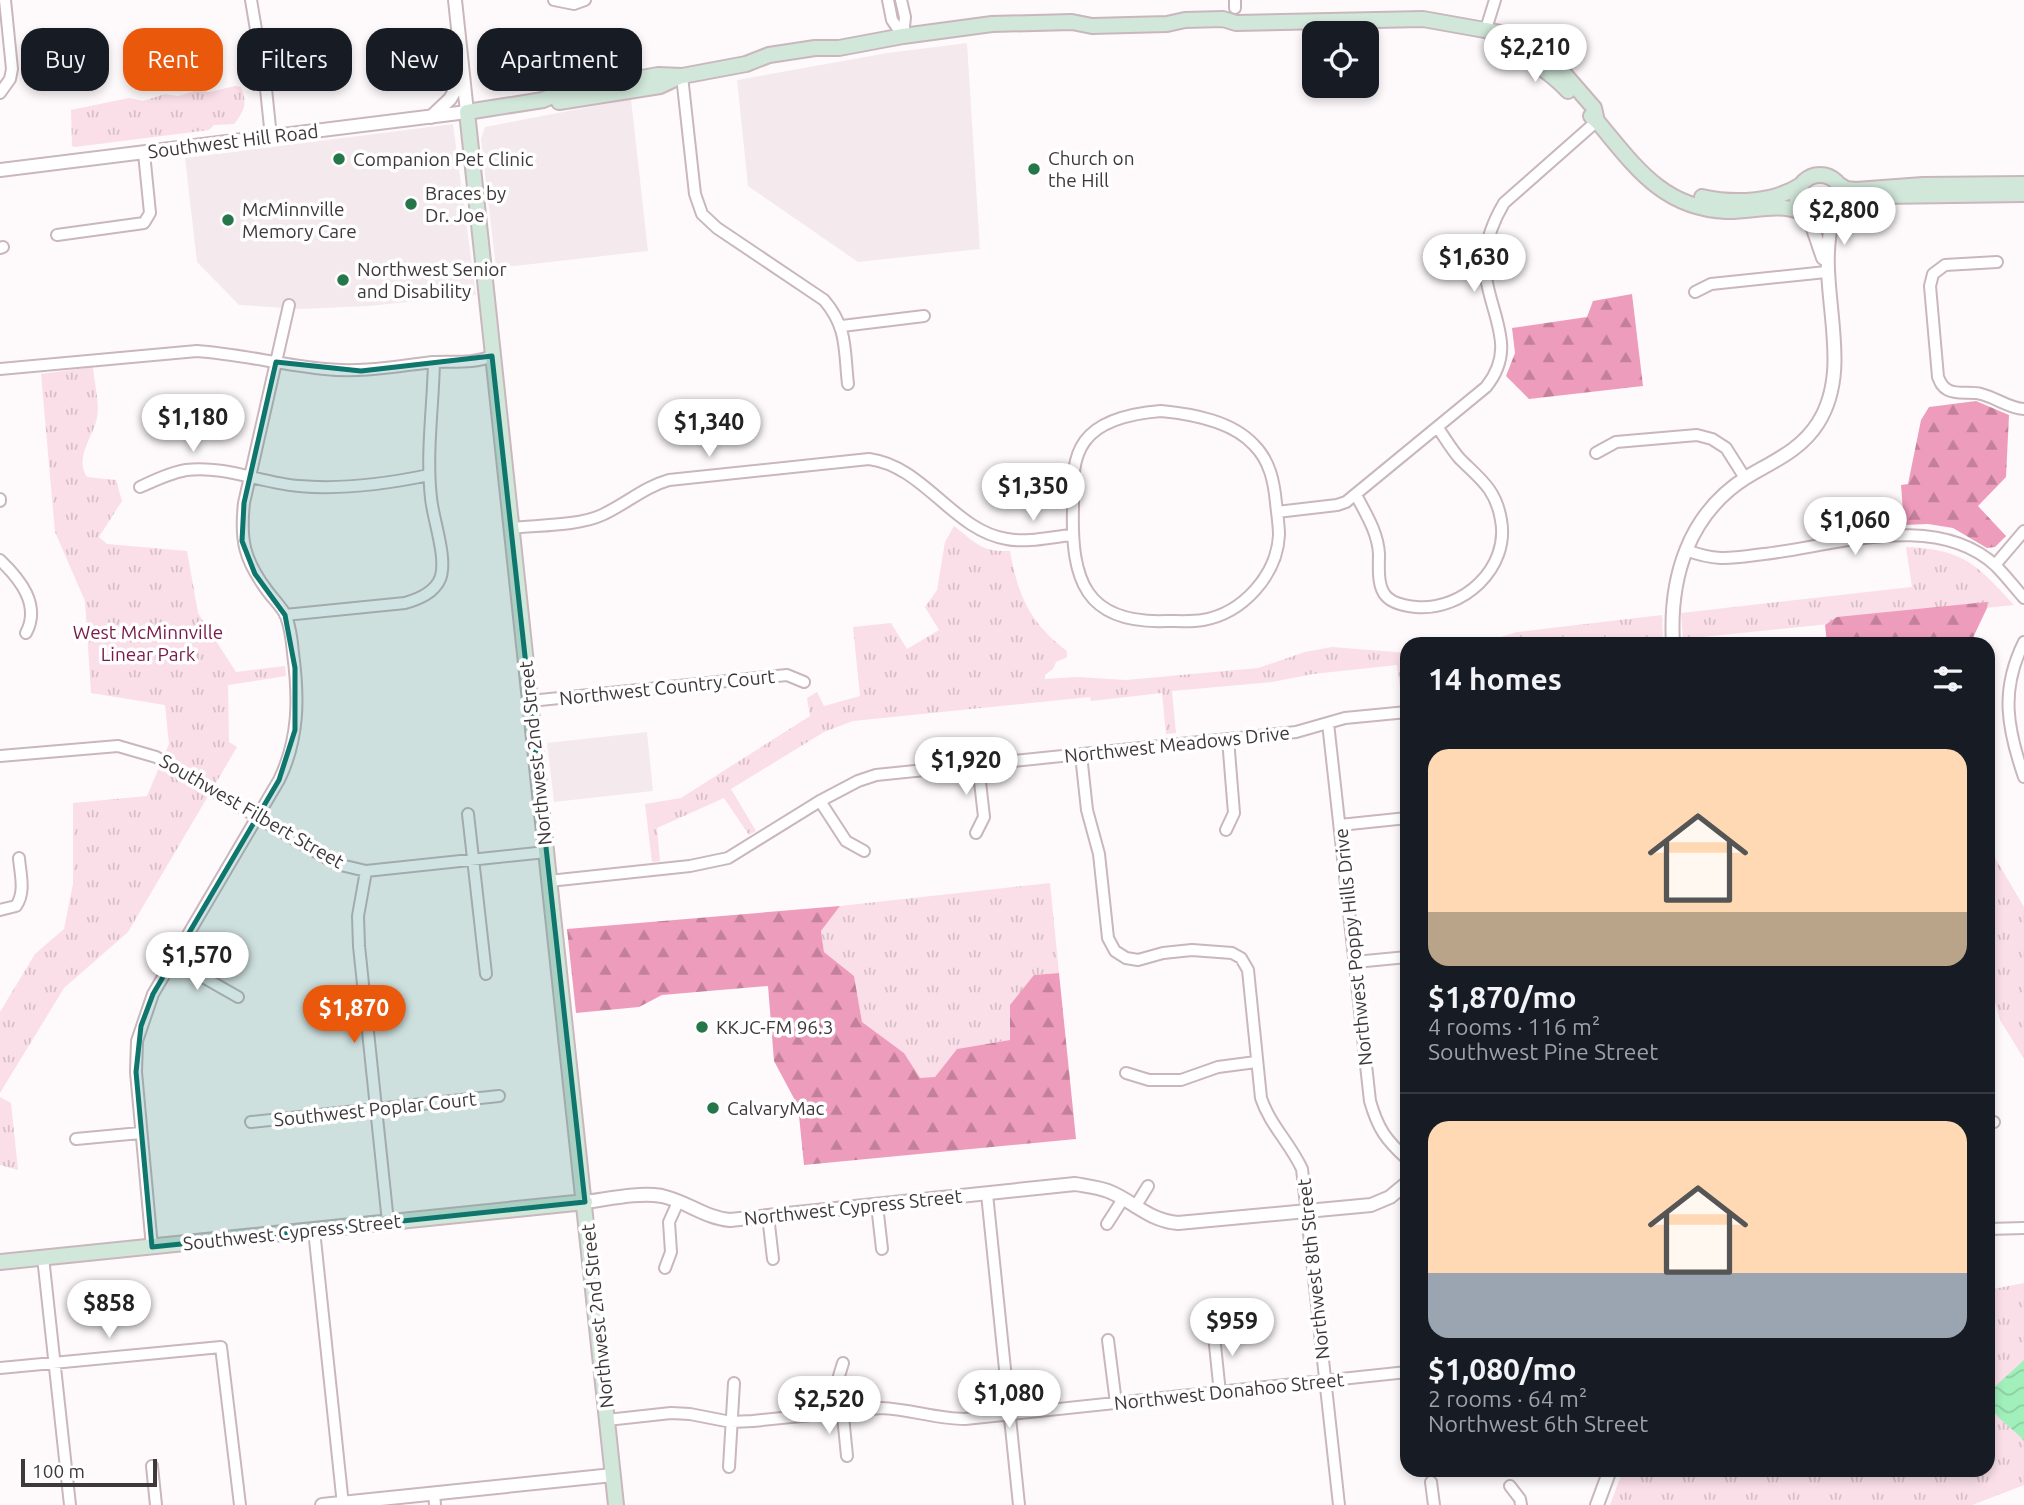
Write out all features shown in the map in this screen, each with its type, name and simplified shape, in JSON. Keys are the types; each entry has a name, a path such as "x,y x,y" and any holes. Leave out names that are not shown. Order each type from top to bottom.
{"main road":[{"path":"467,112 543,100 561,102 660,86 682,76 746,64 771,65 815,58 839,48 903,36 971,28 993,34 1072,32 1092,26 1167,24 1184,29 1224,28 1236,23 1423,19 1486,29 1504,44 1544,68 1587,114 1597,121 1655,186 1674,197 1700,206 1726,211 1781,207 1825,221 1870,197 2024,194"},
{"name":"Northwest 2nd Street","path":"467,112 617,1505"},
{"path":"1634,165 1704,198 1753,200 1780,196 1812,176 1819,175 1826,176 1846,189 1856,190 1923,185 2024,184"},
{"path":"1837,213 1843,195 1838,184"},
{"path":"1801,185 1797,198 1806,216"},
{"name":"Southwest Cypress Street","path":"0,1262 584,1202"}],"street":[{"path":"0,93 10,79 12,69 5,0"},
{"path":"251,0 271,137"},
{"name":"Northwest 2nd Street","path":"455,0 458,28"},
{"path":"554,0 574,4 585,0"},
{"path":"888,0 892,20 903,36"},
{"path":"901,0 905,17 903,36"},
{"path":"1486,29 1494,0"},
{"path":"682,76 695,194 702,214 717,228 824,300 842,326 848,384"},
{"name":"Northwest 2nd Street","path":"463,77 467,112"},
{"path":"430,117 455,91"},
{"name":"Southwest Hill Road","path":"0,170 467,112"},
{"path":"1277,512 1337,505 1356,495 1495,377 1501,360 1502,344 1486,277 1486,257 1494,219 1504,203 1597,121"},
{"path":"57,234 144,223 150,213 144,153"},
{"path":"1673,637 1671,615 1674,586 1686,550 1706,516 1745,478 1802,444 1830,401 1835,366 1826,272 1828,236 1837,213"},
{"path":"1806,216 1826,272"},
{"path":"1997,262 1945,265 1933,274 1930,286 1938,377 1947,390 1982,394 2024,409"},
{"path":"1695,292 1711,284 1826,272"},
{"path":"152,1247 140,1133 137,1041 153,994 286,765 295,730 298,705 295,668 285,615 255,574 242,541 244,503 289,305"},
{"path":"842,326 924,316"},
{"path":"0,369 197,351 230,353 326,370 361,371 434,362 482,360 492,356"},
{"path":"285,615 405,603 418,599 436,585 442,565 429,475 434,362"},
{"path":"1161,411 1191,414 1240,433 1254,444 1264,458 1273,479 1279,535 1276,551 1261,583 1242,603 1224,615 1203,620 1135,621 1115,615 1096,603 1084,587 1079,576 1072,535 1074,469 1084,442 1105,426 1124,417 1161,411"},
{"path":"1356,495 1375,534 1379,552 1378,568 1387,596 1398,604 1424,608 1453,602 1475,587 1486,577 1498,553 1502,539 1502,522 1493,494 1481,477 1459,458 1438,428"},
{"path":"1596,453 1616,442 1697,435 1712,439 1726,448 1745,478"},
{"path":"511,528 591,519 618,507 647,488 670,480 869,459 884,462 912,477 975,526 992,535 1024,540 1072,535"},
{"path":"140,486 170,474 207,469 296,486 329,488 373,485 429,475"},
{"path":"1995,565 2024,531"},
{"path":"1686,550 1707,559 1723,559 1788,552 1814,545 1926,536 1971,549 1995,565 2024,598"},
{"path":"0,560 20,581 29,599 33,613 26,633"},
{"path":"2024,642 2013,670 2008,710 2010,735 2024,777"},
{"name":"Northwest Country Court","path":"530,701 786,675 804,682"},
{"name":"Northwest Meadows Drive","path":"549,881 690,866 728,858 820,800 876,775 1296,732 1345,718 1400,713"},
{"name":"Northwest Poppy Hills Drive","path":"1328,723 1373,1112 1376,1123 1388,1141 1400,1152"},
{"path":"1226,830 1234,813 1228,739"},
{"name":"Southwest Filbert Street","path":"0,755 99,746 136,749 156,757 328,859 366,871 546,852"},
{"name":"Northwest 8th Street","path":"1081,755 1087,810 1099,854 1108,938 1115,951 1126,958 1138,960 1163,953 1192,950 1232,953 1241,958 1248,970 1261,1098 1267,1117 1294,1152 1302,1168 1339,1505"},
{"path":"976,833 984,817 978,764"},
{"path":"820,800 846,841 864,851"},
{"path":"468,814 486,974"},
{"path":"1340,825 1400,819"},
{"path":"0,910 10,909 20,900 22,892 19,858"},
{"path":"366,871 358,916 359,946 387,1222"},
{"path":"1355,962 1400,958"},
{"path":"173,960 238,997"},
{"path":"1126,1073 1149,1080 1181,1080 1218,1067 1256,1062"},
{"name":"Southwest Poplar Court","path":"251,1122 499,1096"},
{"path":"75,1139 140,1133"},
{"name":"Northwest Cypress Street","path":"584,1202 648,1195 665,1197 720,1219 1074,1184 1094,1186 1162,1222 1178,1223 1371,1205 1390,1197 1400,1189"},
{"path":"1135,1207 1148,1186"},
{"path":"987,1194 1020,1505"},
{"path":"1107,1224 1123,1199"},
{"path":"665,1268 671,1252 669,1222 678,1202"},
{"path":"877,1205 882,1249"},
{"path":"768,1216 773,1259"},
{"path":"1995,1229 2024,1228"},
{"path":"314,1230 343,1504"},
{"path":"43,1257 70,1505"},
{"path":"1213,1326 1220,1392"},
{"path":"1108,1340 1116,1404"},
{"path":"0,1368 221,1347 240,1505"},
{"path":"843,1363 839,1376 847,1456"},
{"name":"Northwest Donahoo Street","path":"607,1420 680,1413 731,1422 753,1422 842,1412 900,1409 934,1418 951,1419 1400,1373"},
{"path":"729,1467 734,1383"},
{"path":"152,1466 156,1505"},
{"path":"322,1505 434,1499 613,1475"},
{"path":"1597,1505 1607,1477"},
{"path":"1431,1482 1434,1505"},
{"path":"1510,1486 1520,1499 1521,1505"}],"highlighted area":[{"path":"492,356 585,1202 152,1247 136,1072 141,1026 153,994 279,780 295,730 295,668 285,615 255,574 242,541 244,503 276,362 361,371"}],"shaded area":[{"path":"967,43 980,249 858,262 748,186 737,80 887,53"},
{"path":"631,99 648,251 496,268 481,139 485,127"},
{"path":"453,124 476,295 369,306 301,309 239,305 197,262 185,158"},
{"path":"647,732 653,791 554,802 547,743"}],"green space":[{"path":"237,86 237,91 243,93 242,111 234,124 214,125 209,130 72,146 71,110 129,98 143,101 165,94 178,96 195,91 210,92"},
{"path":"1632,294 1643,386 1529,399 1506,376 1515,353 1512,328 1587,317 1593,301"},
{"name":"West McMinnville Linear Park","path":"93,367 98,412 83,455 84,470 87,477 116,480 122,501 99,537 107,544 187,551 198,613 236,672 285,666 286,676 228,685 229,742 237,747 128,932 64,988 0,1093 0,1012 35,954 64,929 73,884 73,803 147,796 169,744 165,705 91,693 85,601 55,532 41,374"},
{"path":"1976,401 2009,415 2006,477 1978,506 2006,536 1995,547 1987,548 1953,528 1928,524 1904,525 1901,485 1908,484 1921,420 1929,407"},
{"path":"954,526 985,548 1010,551 1017,582 1028,607 1044,630 1067,651 1067,657 1056,662 1053,669 1045,675 1045,679 1078,677 1126,680 1258,668 1305,652 1332,647 1400,652 1400,687 1397,665 1313,674 1272,682 1172,691 1176,733 1166,734 1162,693 1091,701 1090,697 853,721 824,732 731,789 756,831 749,835 724,798 657,828 660,861 652,862 645,804 681,798 810,716 807,698 817,692 824,706 860,696 853,627 891,623 907,649 939,630 925,607 937,590 945,542"},
{"path":"1906,547 1926,548 1942,551 1968,562 1990,579 2014,605 1683,637 1681,613 1912,587"},
{"path":"1987,602 1987,608 1973,637 1826,637 1825,625 1837,617"},
{"path":"1662,615 1663,637 1501,637 1517,632"},
{"path":"1995,858 2024,907 2024,1059 2000,1020 1995,1002"},
{"path":"1050,883 1059,973 1034,975 1010,1040 957,1049 935,1077 920,1079 904,1053 862,1022 854,976 824,952 821,931 840,906"},
{"path":"840,906 821,931 824,952 854,976 862,1022 904,1053 920,1078 935,1077 957,1049 1010,1040 1010,1005 1034,975 1059,973 1076,1139 804,1165 798,1106 774,1061 768,986 662,995 639,1007 576,1013 567,929"},
{"path":"0,1097 11,1103 18,1170 0,1165"},
{"path":"2024,1283 2024,1485 1972,1505 1610,1505 1620,1477 1995,1477 1995,1289"}],"water":[{"path":"2024,1360 2024,1441 1995,1412 1995,1387"}],"place":[{"name":"Companion Pet Clinic","path":"339,159"},
{"name":"Church on the Hill","path":"1034,169"},
{"name":"Braces by Dr. Joe","path":"411,204"},
{"name":"McMinnville Memory Care","path":"228,220"},
{"name":"Northwest Senior and Disability","path":"343,280"},
{"name":"KKJC-FM 96.3","path":"702,1027"},
{"name":"CalvaryMac","path":"713,1108"}]}
